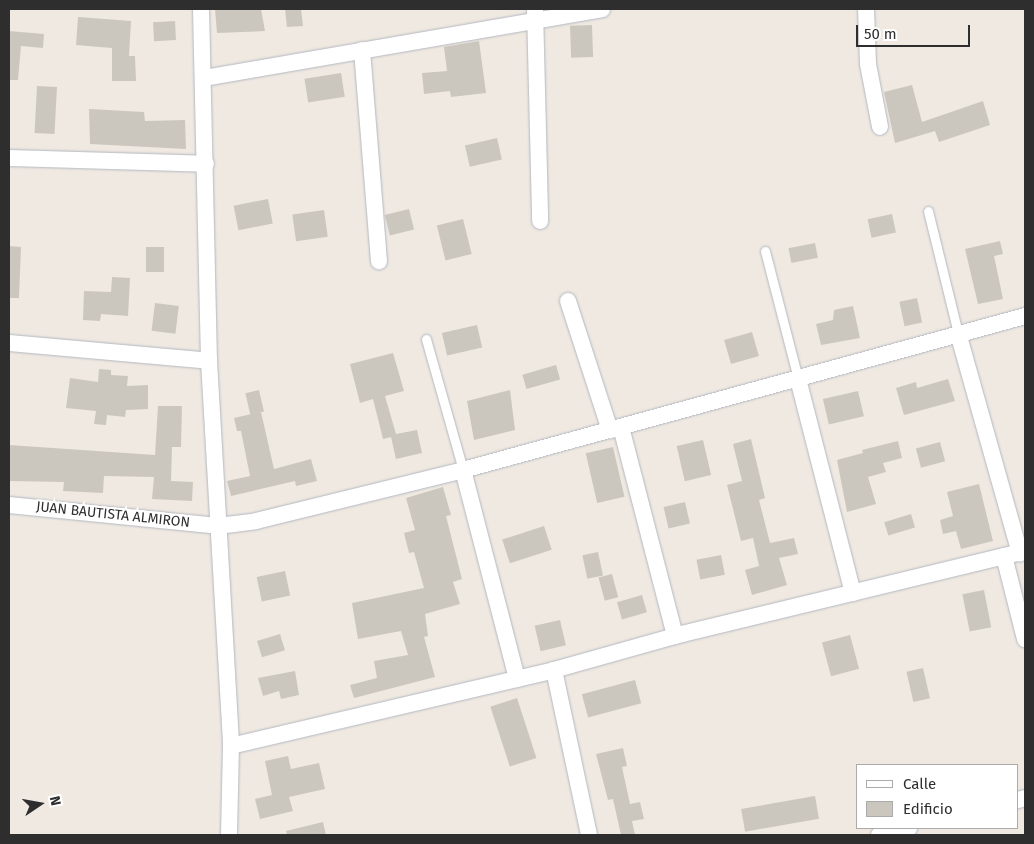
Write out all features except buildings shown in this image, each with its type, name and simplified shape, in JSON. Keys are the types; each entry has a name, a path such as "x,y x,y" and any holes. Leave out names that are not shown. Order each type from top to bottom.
{"street":[{"path":"201,9 209,360 231,746 228,835"},
{"path":"204,78 362,50 535,14 602,9"},
{"path":"866,9 868,64 880,127"},
{"path":"535,14 540,221"},
{"path":"362,50 379,261"},
{"path":"9,158 206,164"},
{"path":"568,301 616,429 675,636"},
{"name":"JUAN BAUTISTA ALMIRON","path":"9,505 218,526 256,521 463,470 1025,316"},
{"path":"958,333 1016,554 1025,640"},
{"path":"9,343 209,360"},
{"path":"798,379 853,592"},
{"path":"463,470 517,679"},
{"path":"231,746 554,670 675,636 1016,554"},
{"path":"554,670 589,835"},
{"path":"878,835 905,829"}],"lane":[{"path":"928,211 958,333"},
{"path":"765,251 798,379"},
{"path":"426,339 463,470"}]}
